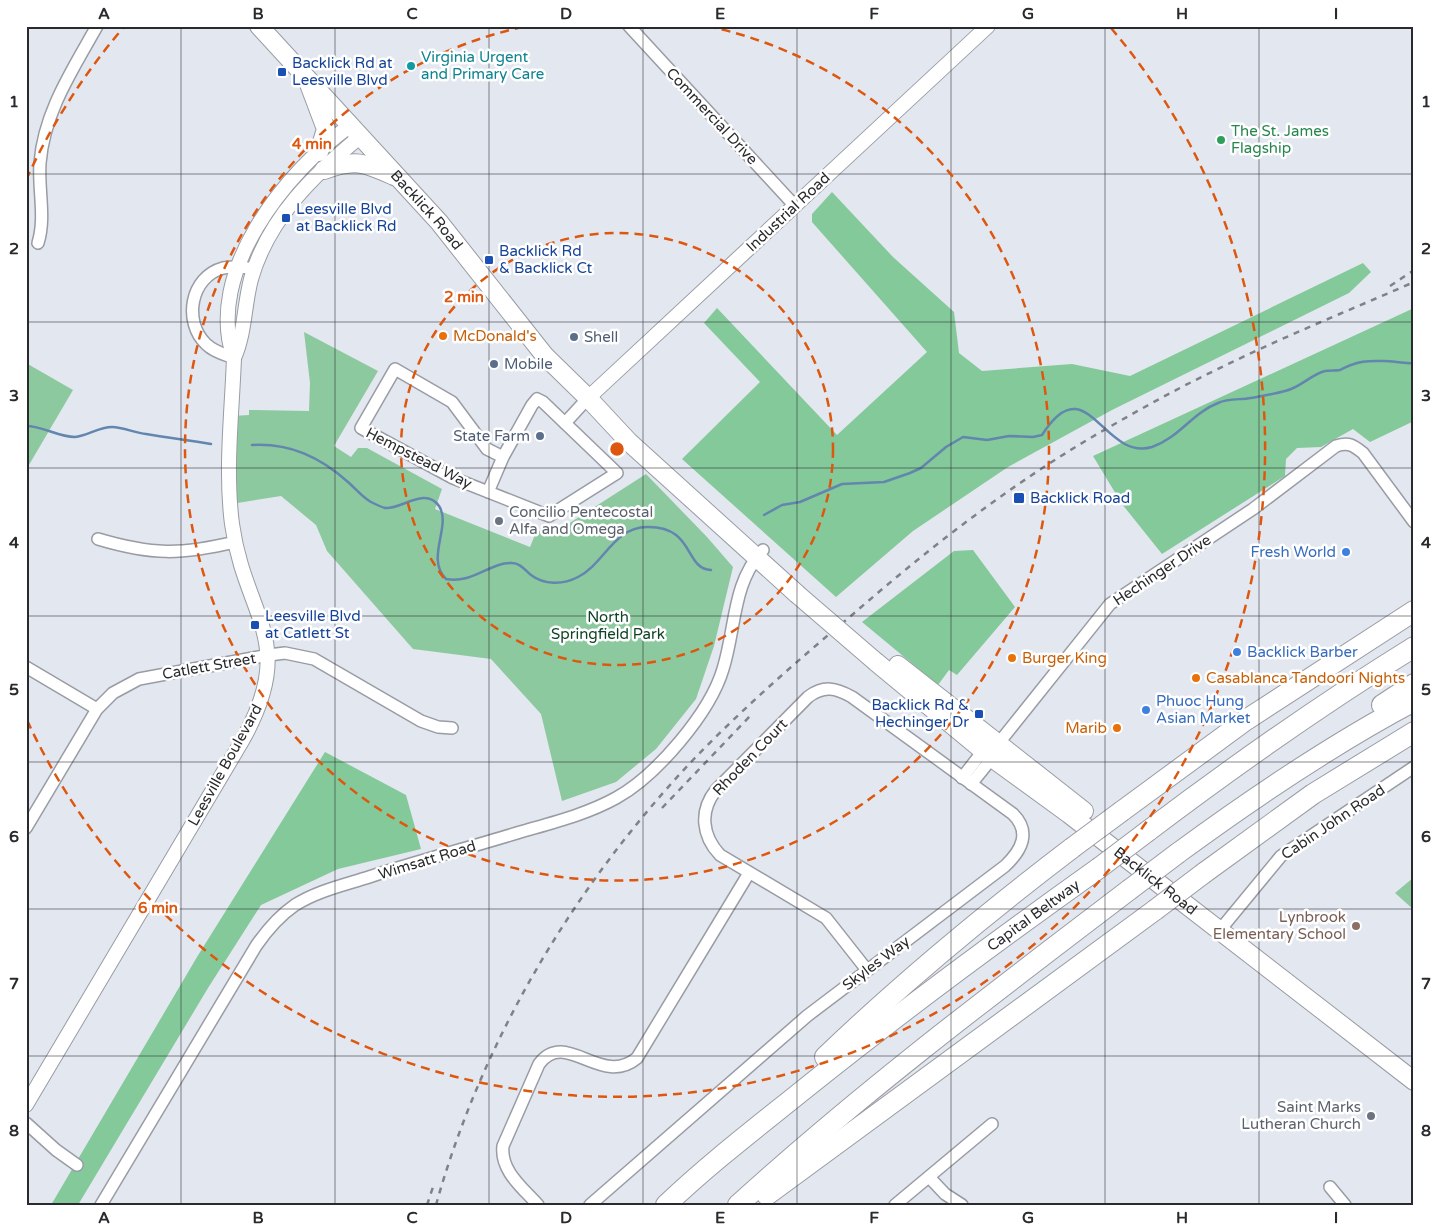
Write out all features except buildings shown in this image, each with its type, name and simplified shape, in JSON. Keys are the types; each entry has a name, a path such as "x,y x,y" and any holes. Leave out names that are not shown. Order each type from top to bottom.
{"highway":[{"path":"718,1158 916,972 960,934 1072,848 1246,720 1414,611"},
{"name":"Capital Beltway","path":"666,1205 718,1158 965,963 1099,868 1239,762 1338,693 1414,647"},
{"path":"1148,831 1321,718 1414,661"},
{"path":"738,1205 856,1101 934,1038 1178,853 1372,712 1414,684"},
{"path":"1265,791 1350,736 1414,701"},
{"path":"753,1205 1313,794 1414,732"}],"main road":[{"name":"Backlick Road","path":"259,26 401,179 465,252 537,348 588,398 633,430 760,554 991,751 1414,1066"},
{"path":"307,76 326,129 319,152"},
{"path":"324,170 341,163 355,161 401,179"},
{"name":"Backlick Road","path":"1224,925 1414,1081"}],"street":[{"path":"38,243 42,221 39,189 44,138 52,110 62,87 97,26"},
{"name":"Commercial Drive","path":"629,26 795,206"},
{"name":"Industrial Road","path":"588,398 988,26"},
{"name":"Leesville Boulevard","path":"26,1105 252,725 266,686 269,655 263,626 236,542 230,489 234,358 227,331 232,293 238,266 248,243 270,206 295,175 319,152 356,130"},
{"name":"Leesville Boulevard","path":"234,358 243,334 247,300 254,269 282,216 324,170 356,130"},
{"path":"234,358 216,351 203,341 196,329 192,310 196,292 208,277 224,268 238,266 254,269"},
{"name":"Hempstead Way","path":"503,457 488,449 452,402 395,370 361,428 453,478 549,516 617,474 565,423"},
{"path":"488,492 503,457 532,404 537,399 565,423 588,398"},
{"name":"Hechinger Drive","path":"991,751 1110,604 1292,482 1336,446 1346,443 1353,445 1363,453 1414,522"},
{"path":"98,539 122,546 165,553 189,552 236,542"},
{"name":"Wimsatt Road","path":"101,1205 256,946 274,924 296,905 321,892 386,870 571,818 619,796 662,759 709,703 724,668 739,593 748,570 760,554"},
{"name":"Catlett Street","path":"26,828 97,709 113,692 138,679 285,653 314,659 421,721 438,727 452,728"},
{"path":"26,667 97,709"},
{"name":"Rhoden Court","path":"866,970 826,918 749,873 720,855 714,849 704,824 707,803 716,790 801,703 819,690 831,688 852,697 967,781"},
{"path":"967,781 991,751"},
{"name":"Cabin John Road","path":"1224,925 1281,856 1414,767"},
{"name":"Skyles Way","path":"590,1205 807,1016 1005,866 1020,847 1024,834 1019,820 967,781"},
{"path":"538,1205 510,1174 502,1155 506,1141 539,1064 544,1058 556,1052 570,1054 615,1068 630,1064 637,1058 749,873"},
{"path":"26,1123 76,1165"},
{"path":"895,1205 992,1124"},
{"path":"929,1177 946,1194 962,1205"},
{"path":"1330,1187 1345,1205"}],"green space":[{"path":"832,192 893,257 954,312 959,353 982,371 1072,364 1130,376 1363,263 1371,272 1349,293 1112,410 1008,467 913,531 836,597 682,459 760,382 704,323 717,308 837,435 927,352 812,222 812,214"},
{"path":"1414,308 1414,421 1370,442 1353,429 1321,447 1297,448 1286,459 1285,476 1162,554 1122,504 1093,456"},
{"name":"North Springfield Park","path":"304,332 378,371 334,446 351,457 358,448 367,448 442,489 435,509 530,547 537,530 551,535 646,474 707,537 733,567 714,646 696,699 656,749 616,782 562,801 541,714 491,659 413,649 327,551 316,525 281,496 231,504 232,416 249,415 249,410 309,411 310,383"},
{"path":"26,363 73,390 26,470"},
{"path":"973,550 1015,607 957,675 949,670 938,685 862,622 954,551"},
{"path":"325,752 406,795 421,849 338,869 261,905 208,988 78,1205 51,1205 197,957"},
{"path":"1414,877 1414,910 1395,893"}],"waterway":[{"path":"764,515 782,505 800,502 842,484 884,482 910,473 921,468 946,447 963,437 987,440 1009,436 1033,437 1042,435 1058,416 1071,409 1084,412 1120,441 1135,448 1152,447 1170,438 1209,407 1222,401 1251,398 1285,391 1320,373 1340,370 1361,362 1414,363"},
{"path":"26,426 69,437 84,435 102,428 116,427 211,444"},
{"path":"252,445 279,446 304,453 327,465 368,500 383,508 391,508 420,498 433,500 439,506 442,514 443,523 438,562 440,571 446,579 456,580 465,578 496,566 515,563 542,581 560,583 572,580 587,571 626,533 647,527 673,533 681,540 696,563 702,568 711,570"}],"railway":[{"path":"1390,286 1414,270"},
{"path":"436,1205 455,1144 479,1083 506,1025 537,968 572,912 609,859 649,809 692,761 750,704 831,632 941,541 1002,495 1066,453 1142,408 1201,377 1289,336 1414,282"},
{"path":"662,808 752,714"},
{"path":"427,1205 433,1187"}],"place":[{"name":"Virginia Urgent and Primary Care","path":"411,66"},
{"name":"Backlick Rd at Leesville Blvd","path":"282,72"},
{"name":"The St. James Flagship","path":"1221,140"},
{"name":"Leesville Blvd at Backlick Rd","path":"286,218"},
{"name":"Backlick Rd & Backlick Ct","path":"489,260"},
{"name":"McDonald's","path":"443,336"},
{"name":"Shell","path":"574,337"},
{"name":"Mobile","path":"494,364"},
{"name":"State Farm","path":"540,436"},
{"name":"Backlick Road","path":"1019,498"},
{"name":"Concilio Pentecostal Alfa and Omega","path":"499,521"},
{"name":"Fresh World","path":"1346,552"},
{"name":"Leesville Blvd at Catlett St","path":"255,625"},
{"name":"Backlick Barber","path":"1237,652"},
{"name":"Burger King","path":"1012,658"},
{"name":"Casablanca Tandoori Nights","path":"1196,678"},
{"name":"Phuoc Hung Asian Market","path":"1146,710"},
{"name":"Backlick Rd & Hechinger Dr","path":"979,714"},
{"name":"Marib","path":"1117,728"},
{"name":"Lynbrook Elementary School","path":"1356,926"},
{"name":"Saint Marks Lutheran Church","path":"1371,1116"}]}
